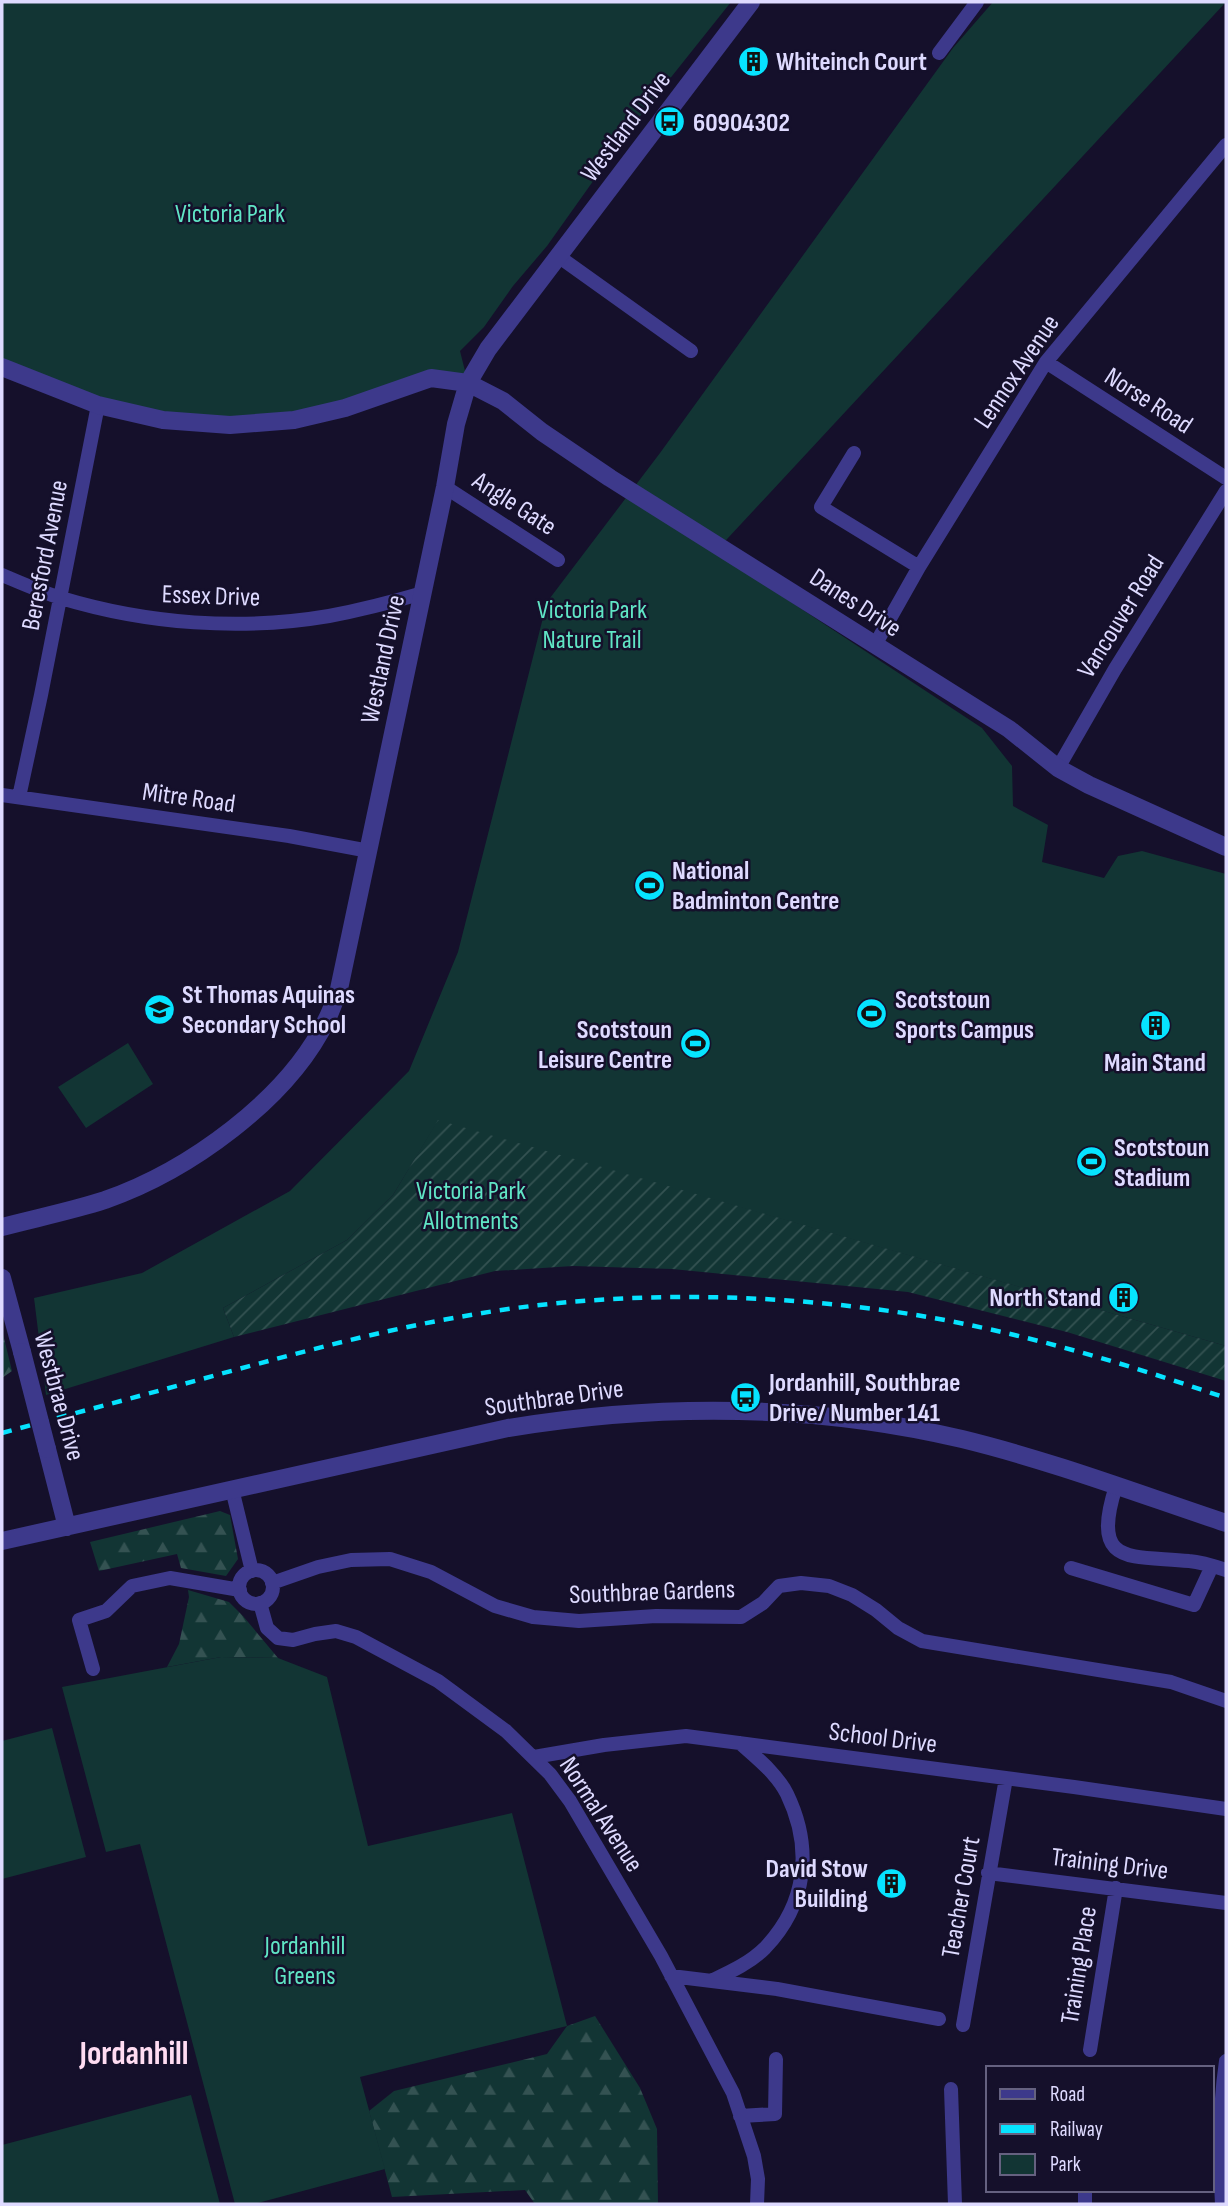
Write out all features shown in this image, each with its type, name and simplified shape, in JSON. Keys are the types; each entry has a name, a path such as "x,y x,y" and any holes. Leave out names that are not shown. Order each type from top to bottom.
{"street":[{"name":"Westland Drive","path":"2,1227 104,1200 149,1182 201,1153 246,1118 289,1075 327,1020 339,989 456,424 468,383 488,349 751,2"},
{"path":"939,53 977,2"},
{"name":"Lennox Avenue","path":"875,645 919,567 1046,362 1226,145"},
{"path":"558,256 691,351"},
{"name":"Norse Road","path":"1046,362 1226,478"},
{"name":"Danes Drive","path":"2,367 98,405 163,420 230,425 294,420 345,408 431,378 468,383 503,401 542,432 610,478 1009,729 1058,768 1089,785 1226,847"},
{"name":"Beresford Avenue","path":"19,797 98,405"},
{"path":"854,453 821,507 919,567"},
{"name":"Angle Gate","path":"445,487 558,560"},
{"name":"Vancouver Road","path":"1058,768 1115,669 1226,491"},
{"name":"Essex Drive","path":"2,575 60,598 125,614 190,622 253,623 331,615 422,593"},
{"name":"Mitre Road","path":"2,794 369,850"},
{"name":"Westbrae Drive","path":"2,1278 67,1527"},
{"name":"Southbrae Drive","path":"2,1541 508,1428 593,1416 681,1410 813,1415 884,1424 1000,1449 1226,1523"},
{"path":"1071,1569 1194,1605 1219,1568 1193,1561 1125,1555 1116,1549 1110,1540 1108,1526 1116,1486"},
{"path":"232,1489 252,1571"},
{"name":"Southbrae Gardens","path":"272,1583 318,1567 351,1560 390,1559 431,1572 495,1606 533,1617 579,1621 656,1616 741,1617 763,1603 779,1586 801,1583 829,1586 852,1595 898,1628 922,1641 1171,1682 1226,1701"},
{"path":"252,1571 267,1574 272,1583 269,1598 260,1604 244,1599 240,1590 241,1580 252,1571"},
{"path":"93,1670 79,1620 106,1611 132,1586 170,1578 240,1590"},
{"name":"Normal Avenue","path":"260,1604 267,1628 278,1638 293,1640 336,1632 356,1637 438,1681 506,1731 534,1757 570,1801 671,1976 733,2093 754,2155 758,2179 757,2204"},
{"name":"School Drive","path":"534,1757 604,1745 686,1736 1226,1809"},
{"path":"711,1981 737,1969 764,1949 784,1924 801,1886 802,1848 796,1819 786,1792 766,1766 740,1743"},
{"name":"Teacher Court","path":"963,2025 1006,1778"},
{"name":"Training Drive","path":"988,1873 1226,1903"},
{"name":"Training Place","path":"1090,2050 1116,1888"},
{"path":"671,1976 777,1989 939,2019"},
{"path":"740,2116 775,2114 776,2059"},
{"path":"1222,2204 1219,2152 1226,2062"},
{"path":"951,2089 954,2204"}],"green space":[{"name":"Victoria Park","path":"2,2 731,2 633,125 547,246 513,286 484,327 460,351 468,383 431,378 294,420 163,420 2,365"},
{"name":"Scotstoun Sports Campus","path":"993,2 1226,2 715,552 982,728 1012,766 1013,806 1048,825 1042,862 1104,878 1118,856 1142,851 1226,874 1226,1346 438,1121 393,1195 347,1240 223,1308 234,1337 46,1395 34,1298 142,1273 290,1191 409,1071 458,952 547,602 660,453 953,48"},
{"path":"128,1043 153,1084 86,1128 58,1087"},
{"name":"Victoria Park Allotments","path":"438,1120 1226,1346 1226,1381 1067,1332 908,1292 672,1269 573,1266 495,1271 234,1337 223,1308 347,1240 393,1195"},
{"path":"2,1330 12,1371 2,1378"},
{"path":"220,1511 230,1515 238,1559 226,1576 181,1568 177,1554 99,1571 90,1542"},
{"path":"188,1590 229,1602 278,1658 221,1657 167,1667 179,1644 189,1597"},
{"name":"Jordanhill Greens","path":"221,1657 278,1658 327,1677 368,1846 512,1813 567,2026 360,2077 385,2169 254,2204 235,2204 140,1844 106,1852 62,1687"},
{"path":"52,1728 86,1857 2,1879 2,1741"},
{"path":"595,2016 640,2088 657,2129 658,2204 535,2204 525,2190 392,2197 369,2111 394,2091 547,2054 567,2026"},
{"path":"191,2095 220,2204 2,2204 2,2145"}],"railway":[{"path":"2,1433 403,1328 519,1308 631,1298 800,1301 910,1314 990,1329 1070,1349 1226,1398"}],"place":[{"name":"Whiteinch Court","path":"753,61"},
{"name":"60904302","path":"670,122"},
{"name":"National Badminton Centre","path":"649,885"},
{"name":"St Thomas Aquinas Secondary School","path":"159,1009"},
{"name":"Scotstoun Sports Campus","path":"872,1014"},
{"name":"Main Stand","path":"1155,1026"},
{"name":"Scotstoun Leisure Centre","path":"695,1044"},
{"name":"Scotstoun Stadium","path":"1091,1162"},
{"name":"North Stand","path":"1124,1297"},
{"name":"Jordanhill, Southbrae Drive/ Number 141","path":"746,1397"},
{"name":"David Stow Building","path":"891,1883"}],"district":[{"name":"Jordanhill","path":"134,2052"}],"park label":[{"name":"Victoria Park Nature Trail","path":"592,624"}]}
